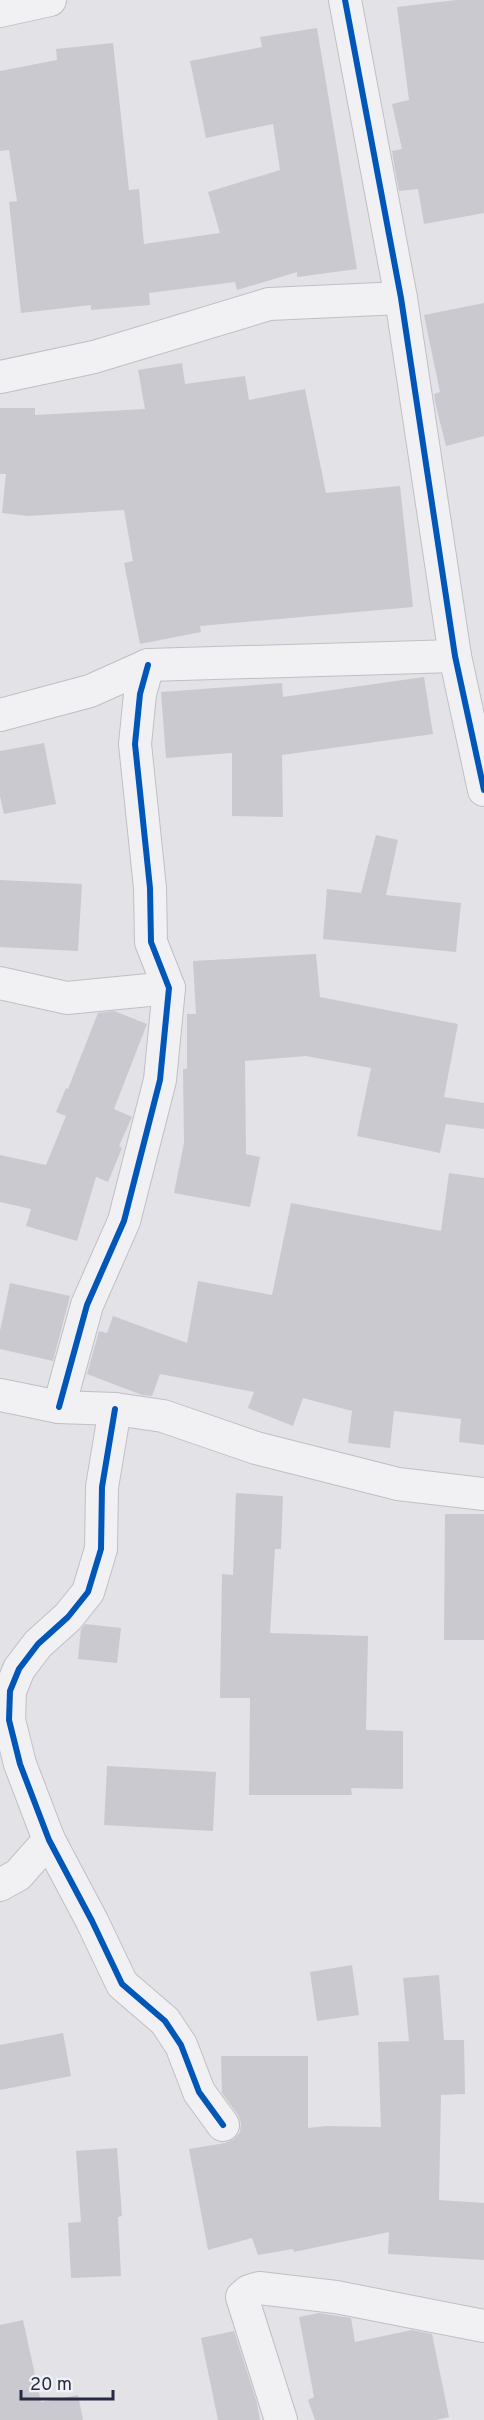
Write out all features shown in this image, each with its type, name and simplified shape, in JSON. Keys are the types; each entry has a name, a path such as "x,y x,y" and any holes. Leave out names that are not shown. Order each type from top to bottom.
{"street":[{"path":"0,11 50,0"},
{"path":"345,0 401,298 455,656 484,790"},
{"path":"0,377 94,357 269,304 401,298"},
{"path":"0,716 90,691 148,665 455,656"},
{"path":"59,1407 87,1305 124,1221 160,1080 169,988 151,942 150,888 135,744 140,694 148,665"},
{"path":"0,983 67,998 169,988"},
{"path":"0,1395 59,1407 115,1409 163,1416 256,1448 398,1484 484,1494"},
{"path":"115,1409 102,1487 101,1549 88,1592 68,1617 38,1644 19,1669 10,1691 9,1720 20,1764 49,1840 122,1984 165,2021 181,2045 199,2092 223,2125"},
{"path":"0,1885 18,1875 49,1840"},
{"path":"281,2420 242,2297 249,2291 259,2288 336,2297 484,2326"}],"building":[{"path":"456,0 484,0 484,213 424,224 418,189 399,191 392,151 402,149 392,104 409,100 397,7"},
{"path":"317,28 357,269 297,277 297,272 237,290 235,282 149,293 150,305 91,310 91,305 21,313 9,202 17,201 9,150 0,151 0,71 57,60 56,49 113,43 129,190 139,189 144,244 220,233 208,192 280,170 273,124 206,138 190,61 262,47 260,37"},
{"path":"484,303 484,436 446,446 436,406 434,394 440,392 424,315"},
{"path":"182,363 185,384 245,376 249,400 305,389 326,493 400,486 413,607 200,626 201,632 140,644 124,563 133,561 124,510 28,516 2,513 6,474 0,474 0,408 35,408 35,415 145,409 138,370"},
{"path":"424,677 433,734 282,755 283,817 232,816 232,753 166,758 161,692 282,683 283,697"},
{"path":"44,743 56,804 4,814 0,796 0,751"},
{"path":"376,835 398,840 386,895 461,903 456,952 323,939 327,889 361,893"},
{"path":"0,880 82,884 78,951 0,947"},
{"path":"316,954 320,997 458,1024 444,1097 484,1103 484,1129 446,1124 440,1153 357,1136 371,1068 306,1056 245,1061 246,1154 260,1157 250,1207 174,1193 184,1143 183,1069 187,1069 187,1014 196,1014 193,961"},
{"path":"114,1011 147,1024 114,1109 132,1117 119,1146 122,1148 108,1182 96,1177 77,1241 26,1226 31,1209 0,1202 0,1155 46,1165 66,1116 56,1112 66,1088 68,1089 98,1013"},
{"path":"449,1173 484,1178 484,1445 459,1442 461,1419 394,1411 390,1448 348,1443 352,1411 303,1398 293,1426 248,1408 254,1392 160,1374 152,1396 142,1395 87,1374 99,1331 107,1333 113,1316 187,1343 198,1281 272,1295 291,1203 441,1231"},
{"path":"10,1283 70,1296 53,1361 0,1349 0,1331"},
{"path":"236,1493 283,1496 281,1549 275,1549 270,1633 368,1636 366,1730 403,1731 403,1789 351,1788 352,1795 249,1795 250,1698 220,1698 222,1574 233,1575"},
{"path":"445,1514 484,1514 484,1640 444,1640"},
{"path":"85,1624 121,1628 117,1663 78,1659 81,1629"},
{"path":"107,1766 216,1772 213,1831 104,1825"},
{"path":"352,1965 359,2015 317,2021 310,1972"},
{"path":"439,1975 444,2040 464,2040 465,2094 441,2095 439,2200 484,2203 484,2260 388,2254 389,2232 294,2252 293,2249 258,2255 252,2238 208,2250 189,2149 225,2143 234,2139 240,2132 241,2123 238,2115 222,2093 221,2056 308,2056 308,2128 381,2127 378,2042 409,2041 403,1978"},
{"path":"63,2033 71,2076 0,2090 0,2045"},
{"path":"117,2148 122,2216 118,2217 121,2276 71,2278 68,2223 81,2222 76,2151"},
{"path":"319,2313 351,2318 355,2342 412,2330 432,2334 449,2417 436,2420 315,2420 308,2400 314,2397 299,2317"},
{"path":"23,2320 41,2402 78,2395 83,2420 0,2420 0,2325"},
{"path":"234,2331 257,2403 260,2420 218,2420 201,2338"}],"cycle path":[{"path":"345,0 401,298 455,656 484,790"},
{"path":"59,1407 87,1305 124,1221 160,1080 169,988 151,942 150,888 135,744 140,694 148,665"},
{"path":"115,1409 102,1487 101,1549 88,1592 68,1617 38,1644 19,1669 10,1691 9,1720 20,1764 49,1840 122,1984 165,2021 181,2045 199,2092 223,2125"}]}
